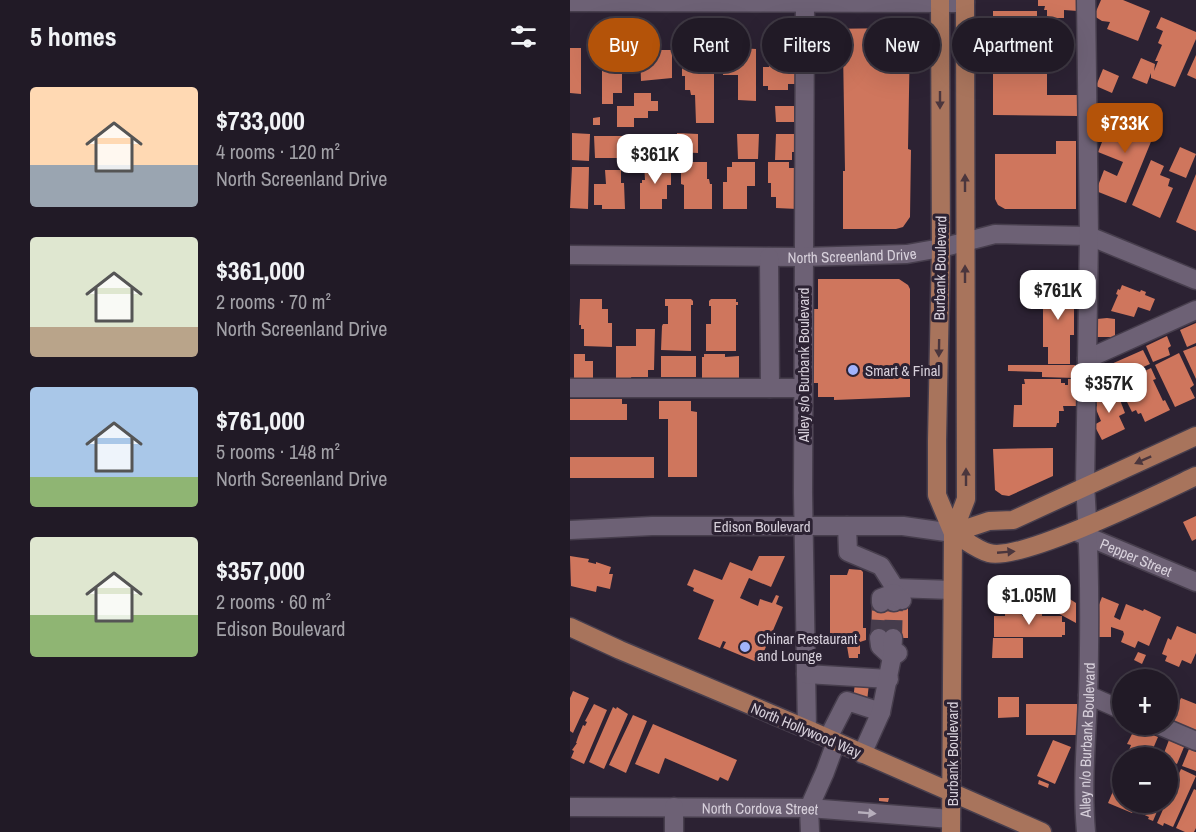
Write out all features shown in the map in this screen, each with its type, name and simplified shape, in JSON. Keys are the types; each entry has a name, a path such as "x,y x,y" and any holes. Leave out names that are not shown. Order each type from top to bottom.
{"main road":[{"name":"Burbank Boulevard","path":"940,1 941,248 937,495 953,533"},
{"name":"Burbank Boulevard","path":"951,825 953,533 966,499 965,2"},
{"name":"Edison Boulevard","path":"953,533 989,521 1013,520 1196,436"},
{"name":"Edison Boulevard","path":"953,533 990,553 1013,552 1083,531 1196,476"},
{"name":"North Hollywood Way","path":"570,627 1042,832"}],"street":[{"name":"Alley n/o Burbank Boulevard","path":"1086,0 1089,236 1083,531 1088,695 1083,800 1086,832"},
{"name":"Alley s/o Burbank Boulevard","path":"805,1 803,526 807,729"},
{"path":"570,2 965,2"},
{"name":"North Screenland Drive","path":"570,255 803,257 907,254 995,234 1089,236 1196,280"},
{"path":"769,257 770,388"},
{"path":"1087,359 1196,310"},
{"path":"570,388 803,388"},
{"name":"Edison Boulevard","path":"570,530 652,526 915,526 953,533"},
{"path":"847,526 848,552 881,566 894,598 952,590"},
{"name":"Pepper Street","path":"1083,531 1196,582"},
{"path":"862,754 881,712 889,679 893,638"},
{"path":"806,675 889,679"},
{"path":"1088,695 1112,706"},
{"path":"810,832 809,808 825,772 832,740 846,701 881,712"},
{"path":"1178,733 1196,741"},
{"name":"North Cordova Street","path":"570,807 809,808 951,825"},
{"path":"674,807 674,832"}],"building":[{"path":"1038,0 1078,0 1078,11 1064,10 1064,18 1047,18 1045,6 1038,6"},
{"path":"1101,0 1123,0 1150,11 1138,41 1107,29 1110,22 1102,21 1094,16"},
{"path":"993,11 1037,11 1037,18 993,18"},
{"path":"1161,17 1196,32 1196,39 1175,87 1151,78 1151,73 1147,84 1132,78 1141,58 1155,64 1154,71 1158,61 1155,61 1162,45 1158,43 1163,31 1156,28"},
{"path":"864,28 864,72 909,72 910,217 903,227 896,229 843,229 843,171 845,171 843,72 852,72 852,29"},
{"path":"570,48 581,48 581,94 570,93"},
{"path":"750,49 756,49 756,101 738,100 738,75 723,75 723,72 750,72"},
{"path":"660,50 672,50 672,78 641,81 641,72 660,72"},
{"path":"1196,55 1196,79 1187,75"},
{"path":"1103,69 1119,76 1112,93 1096,86"},
{"path":"602,72 622,72 622,93 613,93 613,104 602,104"},
{"path":"682,72 714,72 714,123 696,123 695,95 691,95 690,90 685,90 685,76 682,76"},
{"path":"763,72 798,72 798,84 788,84 788,90 768,90 768,86 763,86"},
{"path":"993,72 1047,72 1047,95 1078,95 1078,116 993,115"},
{"path":"634,93 651,93 651,101 658,101 658,111 648,111 648,118 634,118 634,127 617,127 617,106 634,106"},
{"path":"775,106 794,106 794,122 776,122"},
{"path":"1115,110 1157,127 1126,203 1096,191 1104,170 1117,176 1123,162 1098,152"},
{"path":"600,117 600,125 593,125 593,118"},
{"path":"572,133 590,134 589,161 572,160"},
{"path":"677,133 698,134 698,153 676,152"},
{"path":"653,134 671,134 671,152 653,152"},
{"path":"737,134 759,134 758,159 738,159"},
{"path":"776,134 797,134 797,152 792,152 792,160 775,160"},
{"path":"594,136 631,136 631,158 595,158"},
{"path":"1056,141 1076,141 1076,209 1005,209 998,205 995,199 995,154 1056,154"},
{"path":"1180,147 1196,154 1186,178 1169,171"},
{"path":"1151,160 1164,166 1160,175 1170,179 1168,186 1173,188 1160,218 1132,205"},
{"path":"644,162 671,162 671,185 667,185 667,199 662,199 662,209 640,209 640,183 645,180"},
{"path":"681,162 707,162 707,179 712,184 712,209 684,209"},
{"path":"732,162 755,162 755,186 747,186 747,209 723,209 723,182 727,182 727,167 732,167"},
{"path":"768,162 789,162 789,168 794,168 794,182 797,182 797,209 776,208 776,197 771,197 771,183 768,183"},
{"path":"572,167 589,167 588,209 570,208"},
{"path":"605,170 621,170 625,209 602,209 602,205 594,205 594,184 606,184"},
{"path":"1196,174 1196,231 1176,222"},
{"path":"818,279 899,279 908,285 910,289 910,397 834,400 834,397 818,397 818,383 810,383 810,309 818,309"},
{"path":"1043,280 1063,280 1063,285 1068,285 1068,289 1074,289 1074,335 1070,335 1070,364 1048,364 1048,347 1043,347"},
{"path":"1122,285 1146,292 1145,295 1155,299 1150,311 1138,307 1134,317 1111,311 1118,295 1116,294 1118,289 1120,290"},
{"path":"580,299 602,299 602,309 608,309 608,323 612,323 612,347 584,346 584,329 581,329 579,325"},
{"path":"665,299 691,299 693,301 691,305 691,351 661,350 662,326 668,324 668,306 665,306"},
{"path":"711,299 736,299 738,302 736,305 736,351 706,351 706,324 711,324 709,301"},
{"path":"1097,319 1115,319 1115,337 1097,337"},
{"path":"1196,323 1196,343 1187,347 1180,330"},
{"path":"636,329 655,329 654,370 648,370 648,377 616,380 616,346 636,346"},
{"path":"1167,336 1171,346 1168,348 1170,355 1153,362 1146,346"},
{"path":"1196,346 1196,379 1183,351"},
{"path":"1143,350 1150,364 1116,379 1109,365"},
{"path":"1179,353 1194,385 1190,388 1195,398 1175,407 1155,365"},
{"path":"574,354 585,354 585,361 593,361 593,379 574,379"},
{"path":"704,354 739,356 739,380 702,380"},
{"path":"661,356 696,356 696,377 661,377"},
{"path":"1008,365 1075,365 1075,378 1042,377 1042,372 1008,371"},
{"path":"1151,368 1156,379 1153,380 1170,410 1145,422 1141,413 1138,414 1136,410 1132,412 1124,396 1129,394 1127,390 1130,388 1126,380"},
{"path":"1024,379 1061,379 1061,383 1068,385 1068,379 1076,379 1076,406 1063,406 1064,411 1059,411 1059,423 1056,427 1013,427 1014,405 1022,405"},
{"path":"1115,387 1125,413 1119,416 1125,429 1102,440 1094,425 1101,421 1095,407 1097,406 1095,397"},
{"path":"570,399 622,399 622,404 627,404 627,420 570,420"},
{"path":"659,401 691,401 691,411 697,412 697,477 668,477 668,419 659,419"},
{"path":"1053,448 1053,476 1009,496 1002,495 995,490 993,449"},
{"path":"570,457 654,457 654,478 570,478"},
{"path":"1196,516 1196,539 1192,541 1183,522"},
{"path":"570,556 589,559 588,562 611,567 609,574 613,574 610,589 597,586 596,592 571,586"},
{"path":"759,556 785,556 771,587 749,578 740,598 758,606 760,599 772,603 776,595 779,596 776,604 783,607 759,663 723,648 726,642 723,641 720,648 698,639 714,600 693,591 694,588 687,585 694,569 722,580 730,562 752,571"},
{"path":"849,569 863,572 863,628 866,628 866,640 860,642 858,658 849,658 847,646 830,646 830,575 847,575"},
{"path":"1051,587 1076,603 1076,623 1052,610 1050,613 1039,607"},
{"path":"1102,597 1119,604 1114,617 1120,620 1126,604 1161,617 1149,646 1138,641 1135,648 1121,642 1123,631 1111,627 1111,637 1094,637 1095,615"},
{"path":"872,603 908,603 908,638 871,638"},
{"path":"1005,613 1022,613 1022,616 1025,616 1025,613 1042,613 1042,616 1062,616 1062,622 1065,622 1065,635 1062,637 994,637 994,616 1005,616"},
{"path":"1177,626 1196,634 1196,653 1191,664 1182,660 1179,667 1165,661 1167,656 1162,654 1168,638 1171,640"},
{"path":"993,638 1023,638 1023,658 992,658"},
{"path":"1138,652 1146,655 1142,664 1134,660"},
{"path":"855,683 869,684 867,701 853,700"},
{"path":"573,691 589,698 573,733 570,731 570,698"},
{"path":"998,697 1019,697 1019,717 998,718"},
{"path":"1181,698 1196,704 1196,730 1178,724 1178,705"},
{"path":"594,704 607,710 584,764 571,758 574,751 572,750"},
{"path":"1026,704 1077,704 1077,735 1026,735"},
{"path":"613,707 628,714 604,769 589,762"},
{"path":"633,715 647,721 626,773 609,765"},
{"path":"653,724 737,760 728,781 720,777 718,781 665,758 659,774 635,764"},
{"path":"1132,735 1158,737 1154,747 1130,747 1131,745 1127,744"},
{"path":"1053,740 1071,747 1055,784 1037,776"},
{"path":"1169,740 1184,747 1178,762 1178,747 1166,747"},
{"path":"1189,749 1196,752 1196,771 1182,766"},
{"path":"1181,769 1196,776 1173,827 1164,823 1163,826 1157,823 1161,813 1178,813 1178,776"},
{"path":"1039,780 1049,784 1048,788 1038,784"},
{"path":"1194,789 1196,790 1196,828 1194,832 1185,832 1176,828"},
{"path":"879,798 889,798 888,802 879,801"},
{"path":"1140,813 1156,813 1153,821 1148,819 1149,817"}],"tunnel":[{"path":"893,638 894,602"},
{"path":"879,638 881,603"}],"place":[{"name":"Smart & Final","path":"853,370"},
{"name":"Chinar Restaurant and Lounge","path":"745,647"}]}
